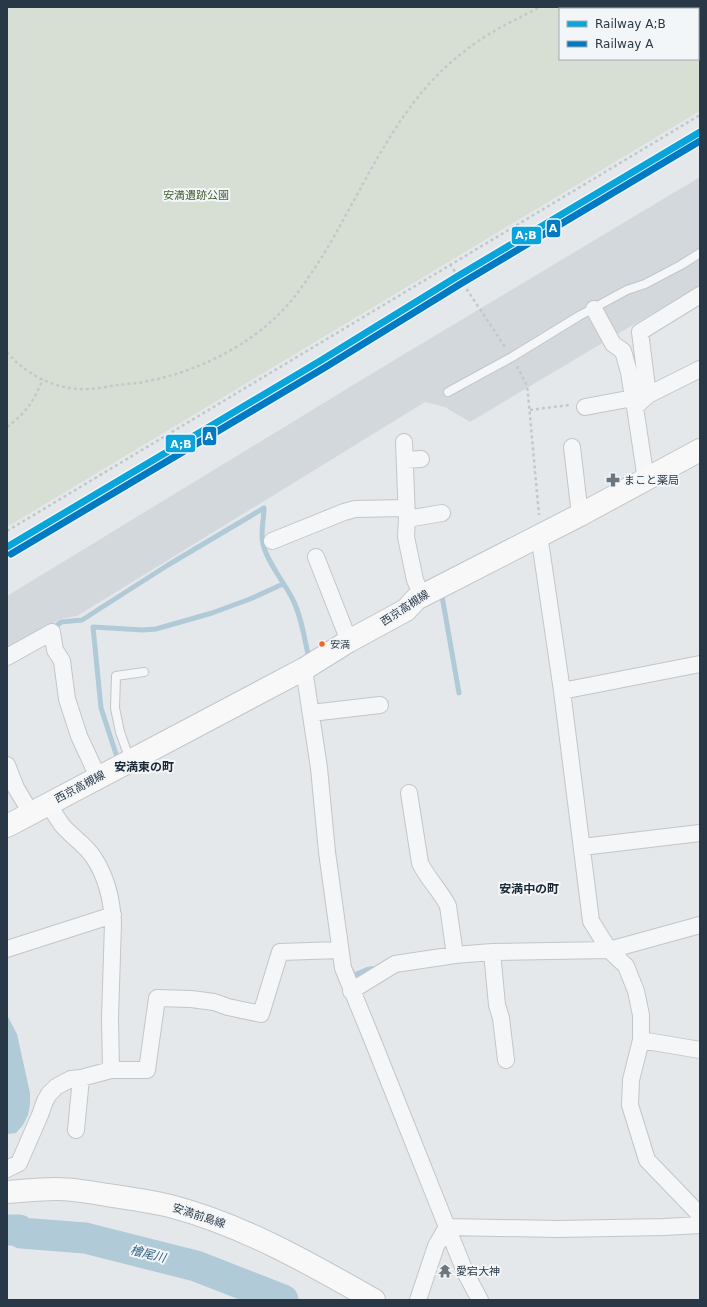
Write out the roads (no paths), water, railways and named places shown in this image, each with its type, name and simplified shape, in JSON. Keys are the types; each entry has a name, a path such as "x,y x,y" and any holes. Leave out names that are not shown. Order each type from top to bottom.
{"main road":[{"name":"西京高槻線","path":"7,826 304,669 349,641 406,610 416,599 580,515 700,450"},
{"name":"安満前島線","path":"7,1192 55,1189 80,1191 125,1197 170,1206 204,1217 250,1235 306,1261 374,1300"}],"street":[{"path":"646,480 639,400 640,332 700,295"},
{"path":"594,309 612,344 623,351 639,400"},
{"path":"585,407 639,400 700,369"},
{"path":"404,442 406,537 415,580 422,596"},
{"path":"572,447 580,515"},
{"path":"405,460 421,459"},
{"path":"272,541 355,509 406,513 442,513"},
{"path":"540,541 562,691 591,921 609,950 626,966 636,991 641,1015 641,1040 631,1080 630,1104 647,1160 700,1214"},
{"path":"316,557 349,641"},
{"path":"7,657 52,632 55,650 62,661 67,699 79,736 98,777"},
{"path":"562,691 700,664"},
{"path":"304,669 320,768 327,852 343,968 466,1274 480,1300"},
{"path":"311,713 380,705"},
{"path":"7,765 16,788 40,809 62,825 94,858 103,874 109,892 113,915 110,1018 111,1070"},
{"path":"409,794 420,862 448,906 456,955"},
{"path":"582,847 700,833"},
{"path":"7,949 113,915"},
{"path":"351,991 395,964 456,955 492,952 609,950 700,925"},
{"path":"7,1169 19,1163 45,1101 56,1087 71,1079 81,1078 111,1070 147,1070 157,998 183,998 214,1002 228,1007 261,1014 280,952 340,950"},
{"path":"492,952 497,1005 501,1018 506,1060"},
{"path":"641,1040 700,1050"},
{"path":"76,1130 81,1078"},
{"path":"447,1227 558,1229 664,1228 700,1225"},
{"path":"418,1300 436,1246 447,1227"}],"lane":[{"path":"448,392 512,357 627,290 645,284 700,253"},
{"path":"130,760 120,732 115,708 116,676 144,672"}],"water":[{"path":"349,961 355,972 373,966 375,969 356,979 350,971"},
{"path":"7,1015 17,1034 30,1093 30,1105 28,1115 23,1125 16,1133 7,1134"}],"waterway":[{"path":"53,629 61,622 82,620 168,565 264,508 262,540 265,551 289,592 298,611 308,654"},
{"path":"116,754 101,708 93,627 143,630 156,629 212,613 250,599 283,584"},
{"path":"442,596 459,693"},
{"name":"檜尾川","path":"7,1230 19,1230 21,1233 85,1238 196,1266 283,1300"}],"rail line":[{"name":"A;B","path":"7,547 320,361 458,276 700,132"},
{"name":"A","path":"11,554 324,368 462,283 700,141"}],"place":[{"name":"まこと薬局","path":"613,480"},
{"name":"安満","path":"322,644"},
{"name":"愛宕大神","path":"445,1271"}],"district":[{"name":"安満東の町","path":"144,767"},
{"name":"安満中の町","path":"529,889"}],"park label":[{"name":"安満遺跡公園","path":"196,195"}]}
